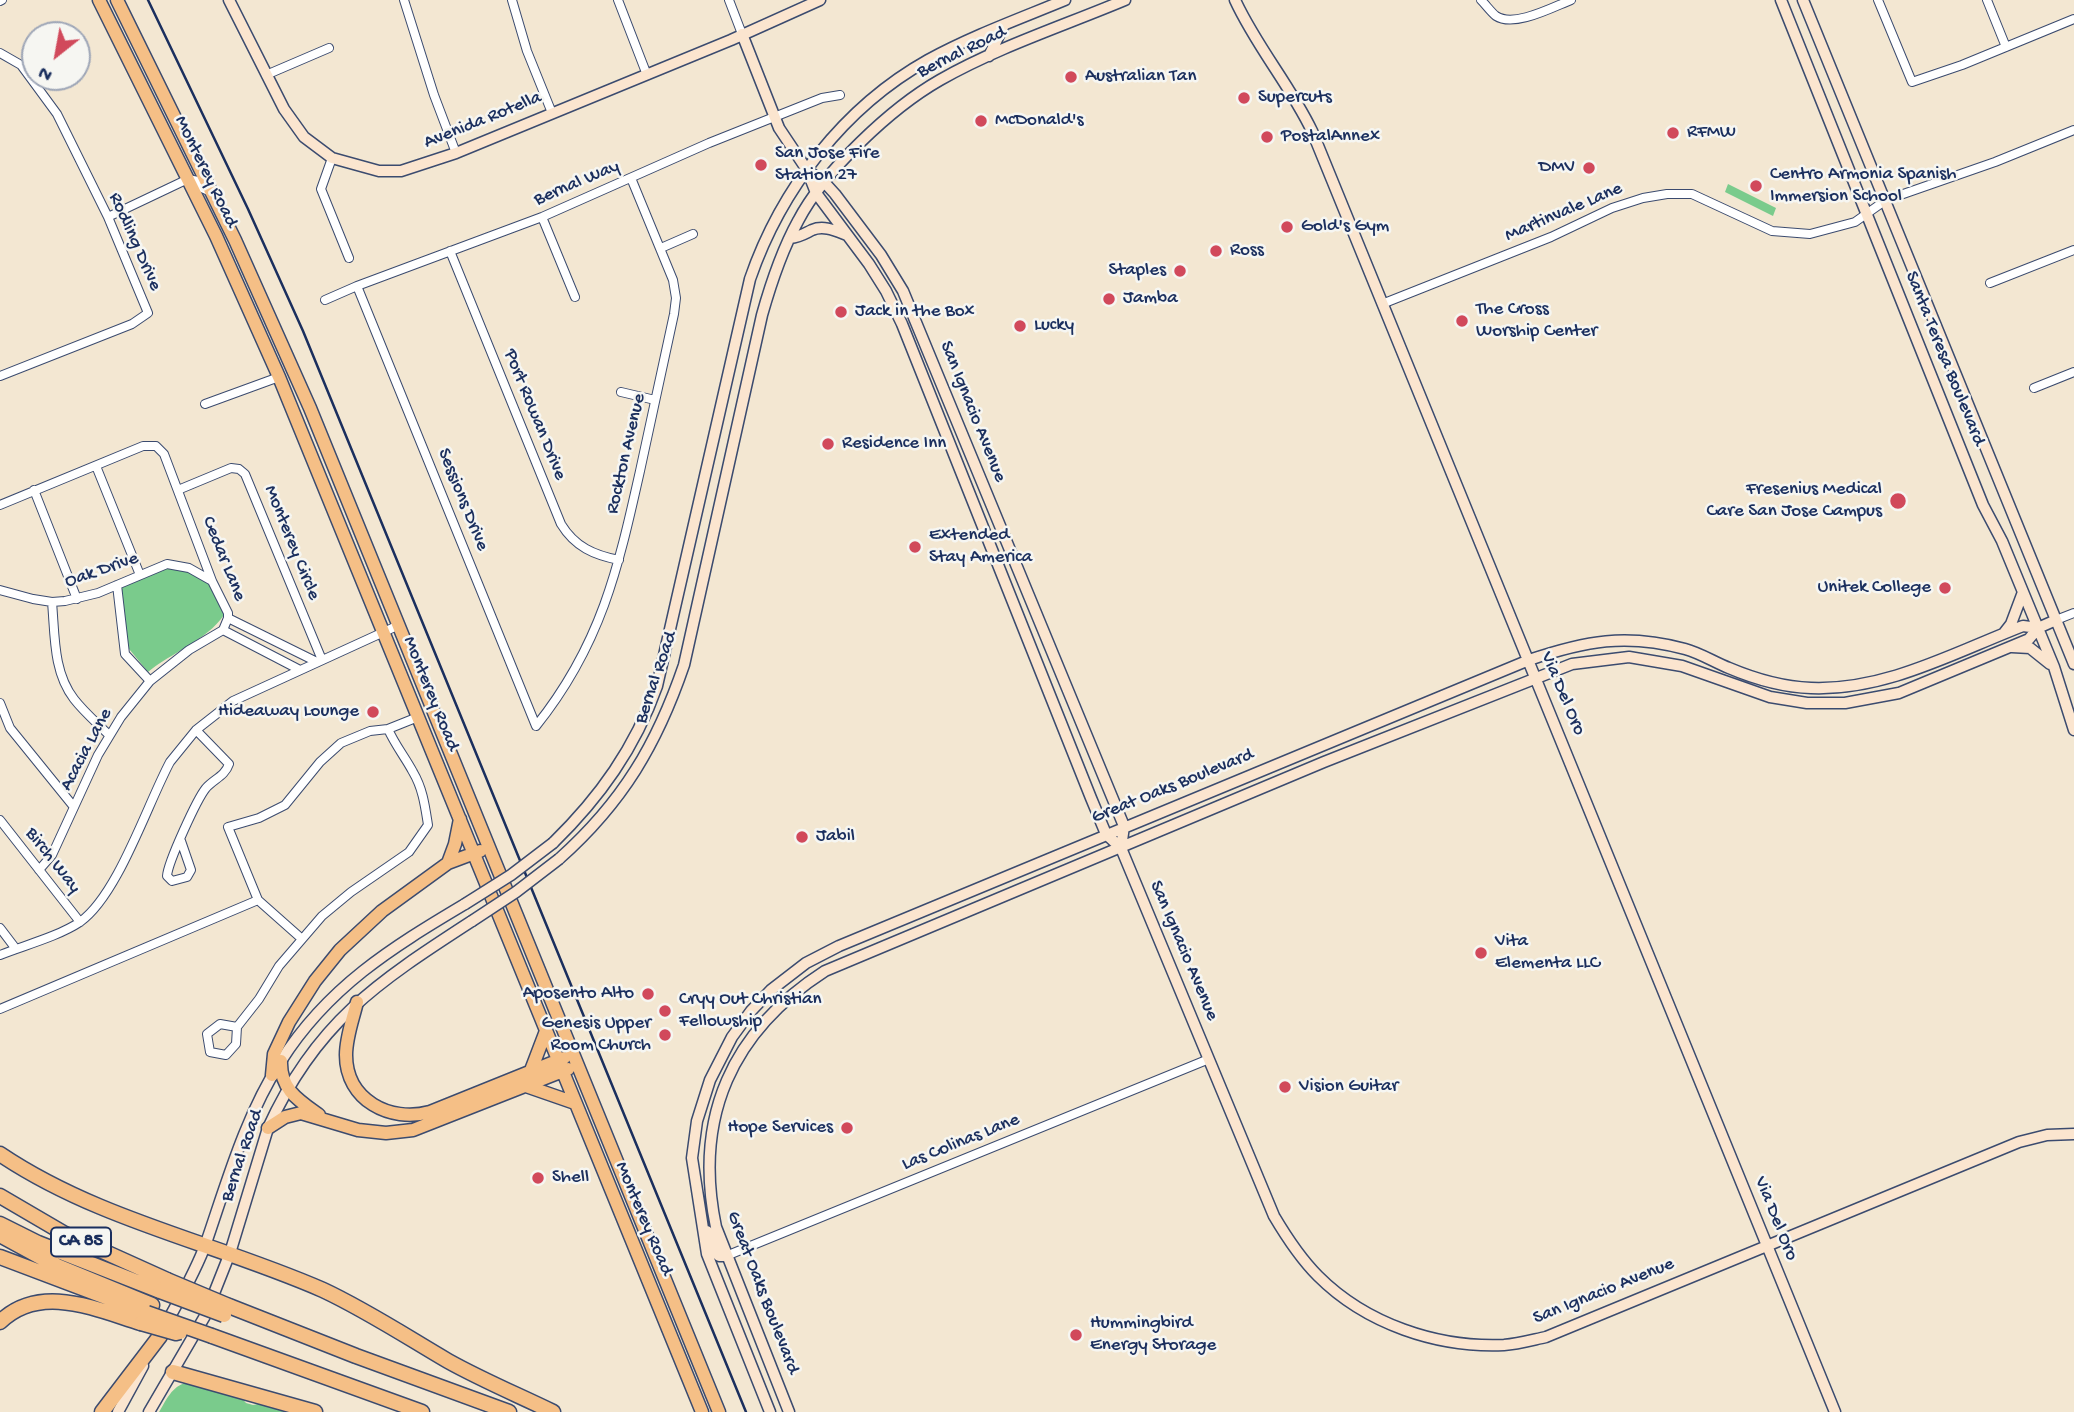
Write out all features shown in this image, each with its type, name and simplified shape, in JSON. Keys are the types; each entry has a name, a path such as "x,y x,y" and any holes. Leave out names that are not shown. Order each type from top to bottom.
{"highway":[{"path":"0,1154 90,1203 230,1253 325,1291 451,1363 553,1412"},
{"name":"CA 85","path":"0,1196 65,1234 163,1285 226,1311 275,1325 509,1412"},
{"path":"0,1224 38,1243 163,1285"},
{"path":"0,1235 147,1313"},
{"name":"CA 85","path":"0,1257 192,1329 214,1333"},
{"path":"0,1322 21,1306 53,1300 147,1313 214,1333 232,1344 422,1412"},
{"path":"102,1412 160,1336"},
{"path":"173,1372 315,1412"}],"main road":[{"name":"Monterey Road","path":"99,0 188,179 279,377 702,1412"},
{"name":"Monterey Road","path":"117,0 213,193 295,373 719,1412"},
{"name":"Avenida Rotella","path":"229,0 284,109 304,137 332,158 379,172 401,171 456,153 647,75 820,0"},
{"name":"Bernal Road","path":"118,1412 160,1336 205,1245 243,1136 272,1075 316,1015 369,964 531,861 553,843 588,807 631,745 650,705 663,665 750,279 771,227 790,193 850,120 901,77 955,46 1065,0"},
{"name":"Bernal Road","path":"149,1412 205,1316 230,1253 268,1128 288,1090 318,1044 357,1002 393,972 516,892 559,859 589,832 625,788 649,749 672,701 684,665 762,314 776,271 802,213 862,141 902,106 940,80 989,56 1125,0"},
{"name":"Via Del Oro","path":"1235,0 1302,112 1536,677 1835,1412"},
{"name":"Santa Teresa Boulevard","path":"1781,0 1983,505 2002,541 2054,667 2074,730"},
{"name":"Santa Teresa Boulevard","path":"1803,0 2074,664"},
{"path":"989,56 1004,25"},
{"name":"San Ignacio Avenue","path":"742,34 774,119 807,170 816,193 886,291 902,324 1106,834 1121,848 1273,1216 1293,1247 1340,1296 1390,1325 1418,1335 1476,1345 1507,1345 1546,1337 2019,1142 2047,1135 2074,1134"},
{"name":"San Ignacio Avenue","path":"807,170 825,183 900,284 1124,826"},
{"path":"790,238 802,237 817,229 827,228 847,235"},
{"path":"2004,633 2011,624 2023,592"},
{"name":"Great Oaks Boulevard","path":"789,1412 726,1256 711,1204 709,1158 710,1137 720,1098 745,1046 769,1016 801,986 844,961 1324,762 1572,664 1629,657 1682,666 1770,697 1807,703 1845,703 1899,693 2029,639 2038,628 2056,620"},
{"name":"Great Oaks Boulevard","path":"770,1412 707,1254 692,1158 697,1121 710,1080 732,1037 758,1003 806,963 839,946 1124,826 1567,646 1606,640 1632,640 1685,650 1733,670 1773,682 1809,688 1844,688 1895,676 2023,626 2038,628"},
{"path":"2009,647 2030,649 2054,667"},
{"path":"1324,744 1324,762"},
{"path":"448,863 460,819"},
{"path":"1121,848 1124,826"},
{"path":"272,1075 274,1054 289,1022 328,965 382,911 448,863 490,848"},
{"path":"925,910 931,925"},
{"path":"357,1002 346,1044 348,1071 365,1099 386,1112 408,1116 430,1112 530,1073 560,1066"},
{"path":"530,1073 546,1031"},
{"path":"268,1128 293,1114 309,1115 351,1129 372,1132 413,1130 526,1086 576,1059"},
{"path":"281,1061 282,1078 288,1090 325,1119"},
{"path":"526,1086 575,1103"},
{"path":"702,1227 708,1232 716,1253 722,1257 726,1256"}],"street":[{"path":"404,0 433,95 456,153"},
{"path":"512,0 527,51 552,113"},
{"path":"618,0 647,75"},
{"path":"729,0 742,34"},
{"path":"1480,0 1498,18 1515,19 1525,18 1571,0"},
{"path":"1878,0 1912,82 2074,19"},
{"path":"1987,0 2006,47"},
{"path":"266,75 329,48"},
{"name":"Rodling Drive","path":"0,53 21,65 57,114 108,217 148,313 132,324 0,376"},
{"name":"Bernal Way","path":"325,300 542,217 709,143 822,98 840,95"},
{"name":"Martinvale Lane","path":"1382,304 1551,237 1612,208 1643,198 1692,194 1772,230 1801,235 1855,222 1886,200 1995,162 2074,130"},
{"path":"332,158 321,189 349,258"},
{"name":"Rockton Avenue","path":"536,726 556,702 586,652 620,561 676,298 673,280 661,248 631,178"},
{"path":"108,217 188,179 198,181 202,188 213,193"},
{"path":"542,217 575,297"},
{"path":"661,248 693,234"},
{"path":"1990,283 2074,250"},
{"name":"Port Rowan Drive","path":"450,251 561,524 569,537 584,550 620,561"},
{"name":"Sessions Drive","path":"357,286 536,726"},
{"path":"2034,388 2074,372"},
{"path":"205,404 279,377"},
{"path":"621,391 655,400"},
{"path":"936,411 952,409"},
{"path":"0,505 143,446 156,446 163,454 178,490"},
{"path":"96,466 140,575"},
{"name":"Monterey Circle","path":"178,490 228,468 239,469 245,474 319,661"},
{"path":"34,490 77,599"},
{"name":"Cedar Lane","path":"178,490 229,618 218,633"},
{"name":"Oak Drive","path":"0,590 52,602 77,599 167,564 189,568 212,581"},
{"path":"117,585 125,654 149,681"},
{"path":"52,602 58,663 63,681 73,698 109,735"},
{"path":"2056,620 2074,613"},
{"path":"229,618 319,661"},
{"path":"0,955 80,922 102,900 170,762 196,730 233,701 399,625"},
{"path":"218,633 300,670"},
{"name":"Acacia Lane","path":"39,870 52,855 109,735 149,681 188,650 218,633"},
{"path":"0,703 10,727 75,807"},
{"path":"302,939 258,900 228,827 259,818 285,805 320,762 341,743 418,717"},
{"path":"237,1027 220,1024 207,1034 210,1052 226,1055 236,1044 237,1027 259,999 279,966 322,916 351,892 409,852 428,825 423,793 388,729"},
{"path":"181,841 191,870 187,877 172,881 167,872 202,794 224,774 229,764 196,730"},
{"name":"Birch Way","path":"0,820 80,922"},
{"path":"0,1009 258,900"},
{"path":"0,928 16,949"},
{"name":"Las Colinas Lane","path":"726,1256 1209,1059"}],"green space":[{"path":"1728,184 1776,208 1773,216 1725,192"},
{"path":"167,567 188,571 210,583 224,615 199,639 148,672 125,644 120,583"},
{"path":"187,1381 239,1395 246,1403 253,1405 264,1403 301,1412 159,1412 173,1390"}],"railway":[{"path":"148,0 303,331 746,1412"}],"place":[{"name":"Australian Tan","path":"1071,77"},
{"name":"Supercuts","path":"1244,98"},
{"name":"McDonald's","path":"981,121"},
{"name":"RFMW","path":"1673,133"},
{"name":"PostalAnnex","path":"1267,137"},
{"name":"San Jose Fire Station 27","path":"761,165"},
{"name":"DMV","path":"1589,168"},
{"name":"Centro Armonia Spanish Immersion School","path":"1756,186"},
{"name":"Gold's Gym","path":"1287,227"},
{"name":"Ross","path":"1216,251"},
{"name":"Staples","path":"1180,271"},
{"name":"Jamba","path":"1109,299"},
{"name":"Jack in the Box","path":"841,312"},
{"name":"The Cross Worship Center","path":"1462,321"},
{"name":"Lucky","path":"1020,326"},
{"name":"Residence Inn","path":"828,444"},
{"name":"Fresenius Medical Care San Jose Campus","path":"1898,501"},
{"name":"Extended Stay America","path":"915,547"},
{"name":"Unitek College","path":"1945,588"},
{"name":"Hideaway Lounge","path":"373,712"},
{"name":"Jabil","path":"802,837"},
{"name":"Vita Elementa LLC","path":"1481,953"},
{"name":"Aposento Alto","path":"648,994"},
{"name":"Cryy Out Christian Fellowship","path":"665,1011"},
{"name":"Genesis Upper Room Church","path":"665,1035"},
{"name":"Vision Guitar","path":"1285,1087"},
{"name":"Hope Services","path":"847,1128"},
{"name":"Shell","path":"538,1178"},
{"name":"Hummingbird Energy Storage","path":"1076,1335"}]}
